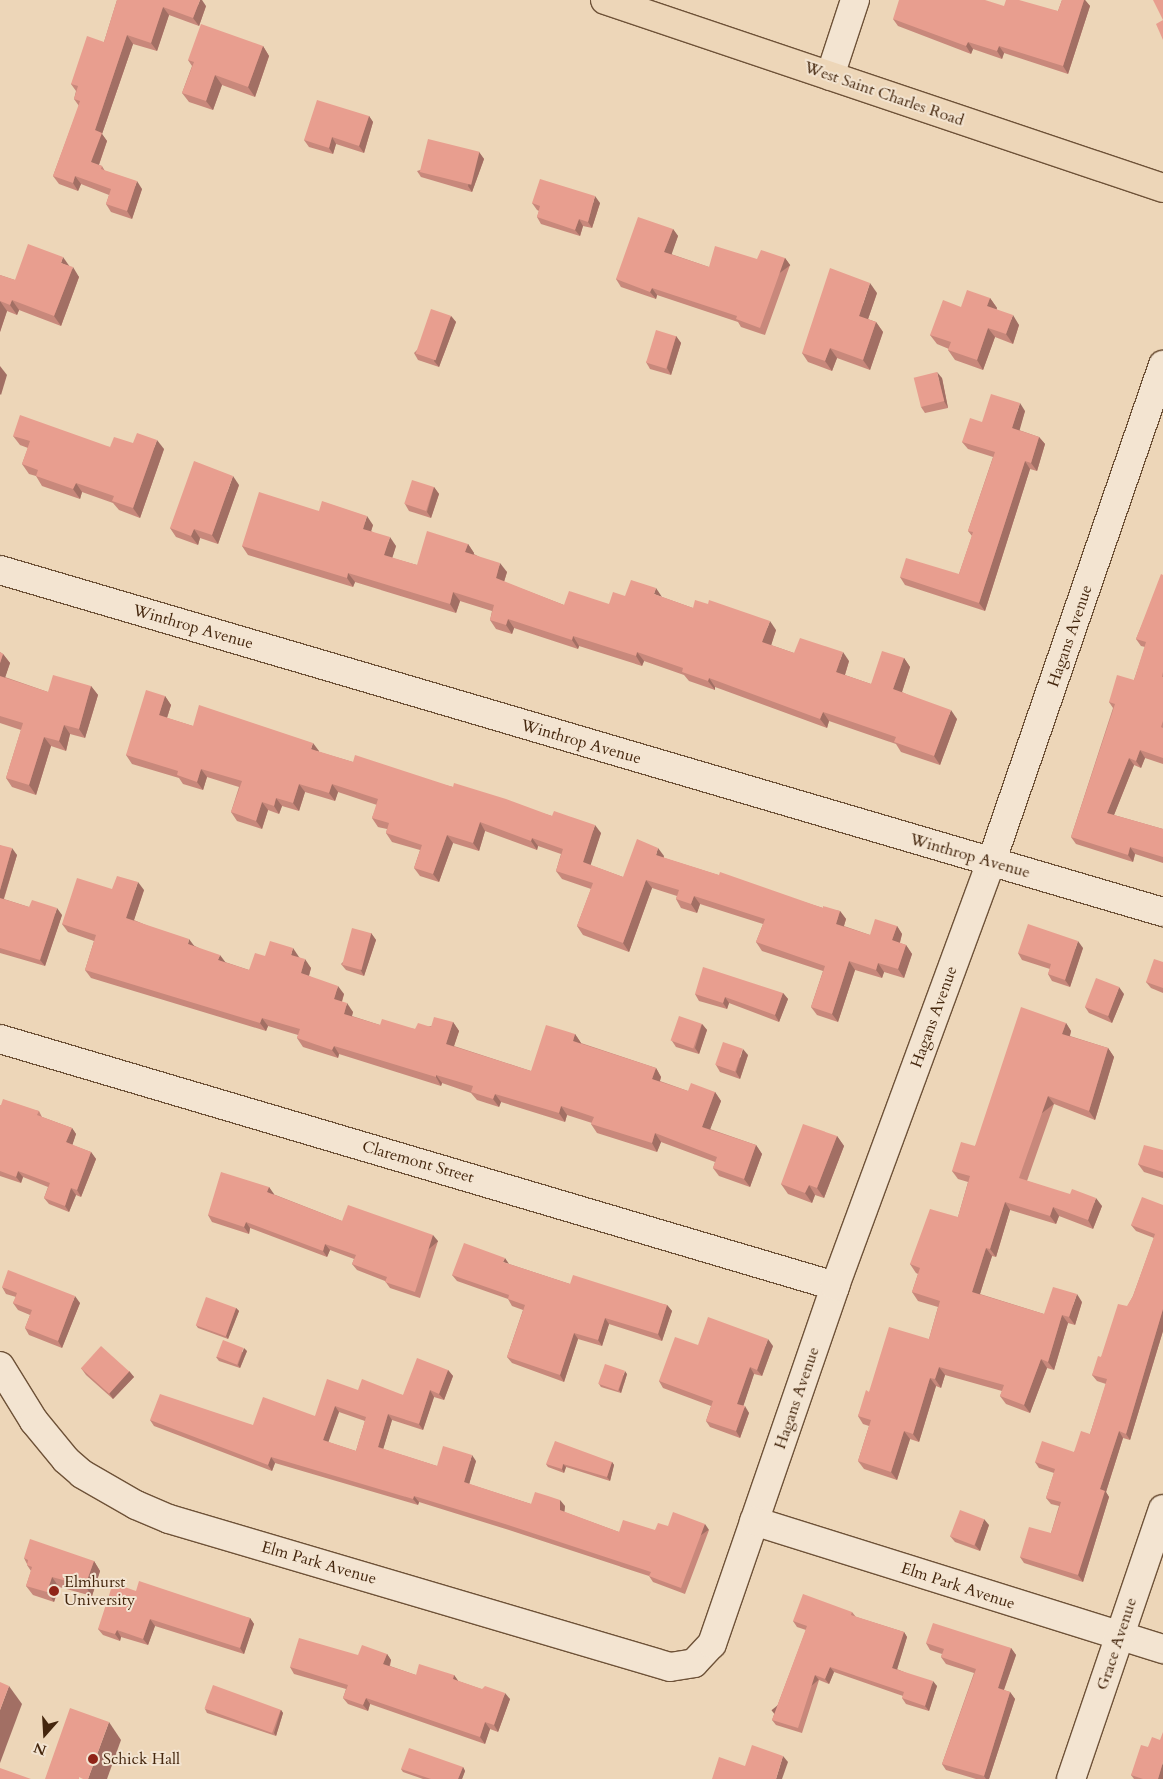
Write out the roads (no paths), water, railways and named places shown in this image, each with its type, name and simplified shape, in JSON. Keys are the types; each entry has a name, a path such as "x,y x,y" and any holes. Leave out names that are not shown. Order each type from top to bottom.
{"main road":[{"name":"West Saint Charles Road","path":"605,0 1163,188"}],"street":[{"path":"830,76 855,0"},
{"name":"Hagans Avenue","path":"694,1663 712,1644 835,1286 991,863 1163,365"},
{"name":"Winthrop Avenue","path":"0,570 991,863 1163,912"},
{"name":"Claremont Street","path":"0,1039 835,1286"},
{"name":"Elm Park Avenue","path":"0,1366 34,1421 66,1460 82,1474 136,1505 179,1521 670,1667 694,1663"},
{"name":"Grace Avenue","path":"1071,1779 1118,1636 1163,1509"},
{"name":"Elm Park Avenue","path":"754,1521 1163,1649"}],"place":[{"name":"Elmhurst University","path":"54,1591"},
{"name":"Schick Hall","path":"93,1759"}]}
